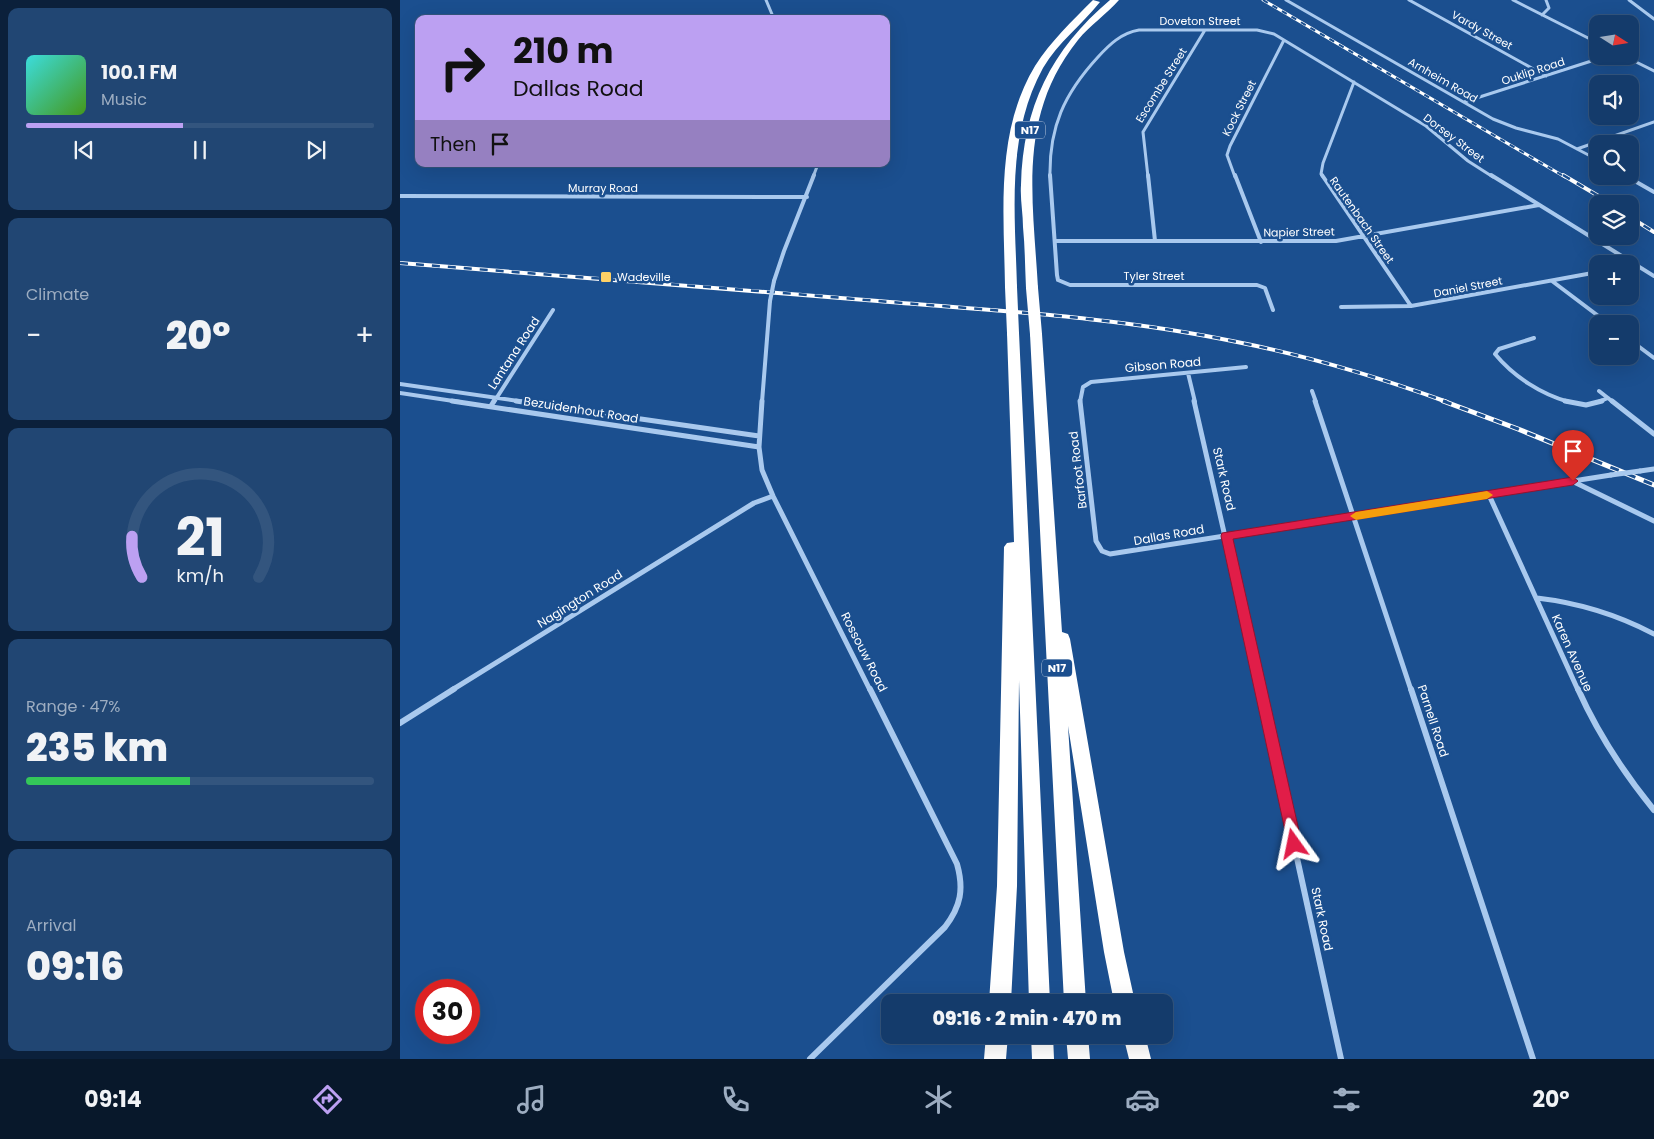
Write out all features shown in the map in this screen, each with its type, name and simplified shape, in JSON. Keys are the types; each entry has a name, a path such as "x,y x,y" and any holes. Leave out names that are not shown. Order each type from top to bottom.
{"highway":[{"name":"N17","path":"1040,994 1011,288 1010,156 1013,132 1020,106 1029,84 1051,48 1079,17 1099,0"},
{"name":"N17","path":"1075,994 1053,609 1026,184 1029,134 1035,108 1044,85 1066,49 1092,19 1115,0"},
{"path":"1000,994 1007,886 1012,545 1018,462"},
{"path":"1053,609 1068,668 1114,952 1124,994"},
{"path":"995,1059 996,1044"},
{"path":"1042,1044 1043,1059"},
{"path":"1078,1044 1079,1059"},
{"path":"1136,1044 1140,1059"}],"street":[{"path":"766,0 772,15"},
{"name":"Arnheim Road","path":"1286,0 1500,122 1558,139 1589,155"},
{"name":"Vardy Street","path":"1409,0 1546,76"},
{"path":"1513,0 1589,38"},
{"path":"1542,15 1550,8 1546,0"},
{"path":"1629,0 1654,20"},
{"name":"Escombe Street","path":"1155,241 1143,132 1205,30"},
{"name":"Doveton Street","path":"1055,241 1051,214 1049,159 1051,144 1059,114 1074,85 1091,64 1123,34 1130,31 1257,30 1269,32"},
{"name":"Dorsey Street","path":"1269,32 1426,126 1468,161 1617,255"},
{"name":"Kock Street","path":"1262,242 1227,155 1284,40"},
{"name":"Ouklip Road","path":"1464,102 1589,62"},
{"path":"1639,64 1654,72"},
{"name":"Rautenbach Street","path":"1354,82 1323,163 1321,174 1411,306"},
{"path":"1577,149 1653,123"},
{"name":"Rossouw Road","path":"810,1059 945,928 956,914 962,897 962,880 957,864 773,496 762,470 759,436 770,302 781,256 807,198 817,167"},
{"path":"1639,183 1654,192"},
{"name":"Murray Road","path":"400,196 807,198"},
{"name":"Napier Street","path":"1055,241 1329,242 1540,205"},
{"name":"Tyler Street","path":"1055,241 1058,280 1062,283 1078,285 1257,284 1265,288 1273,310"},
{"name":"Dorsey Street","path":"1639,268 1654,276"},
{"name":"Daniel Street","path":"1341,307 1411,306 1589,274"},
{"path":"1552,281 1597,315"},
{"name":"Lantana Road","path":"491,406 553,310"},
{"path":"1534,338 1499,349 1495,354 1529,384 1561,399 1590,405 1608,398"},
{"path":"1639,347 1654,358"},
{"name":"Gibson Road","path":"1083,387 1091,382 1246,368"},
{"name":"Stark Road","path":"1188,373 1226,536 1341,1059"},
{"name":"Bezuidenhout Road","path":"400,384 759,436"},
{"path":"400,393 408,385"},
{"name":"Barfoot Road","path":"1083,387 1080,399 1096,541 1102,551"},
{"path":"1599,390 1654,434"},
{"name":"Parnell Road","path":"1312,391 1533,1059"},
{"name":"Bezuidenhout Road","path":"400,393 759,447"},
{"path":"626,427 632,417"},
{"name":"Dallas Road","path":"1102,551 1110,554 1124,553 1654,469"},
{"path":"1573,481 1654,521"},
{"name":"Karen Avenue","path":"1489,494 1585,705 1603,740 1627,777 1654,810"},
{"name":"Nagington Road","path":"400,723 754,502 773,496"},
{"path":"1536,598 1579,603 1598,608 1654,634"}],"railway":[{"path":"1263,0 1565,177"},
{"path":"1563,175 1597,195"},
{"path":"1639,223 1654,232"},
{"path":"400,263 1013,312 1148,326 1193,333 1290,354 1369,376 1447,402"},
{"path":"1443,401 1518,429 1654,485"}],"slow traffic":[{"path":"1356,516 1487,495"}],"place":[{"name":"Wadeville","path":"606,277"}],"route":[{"path":"1294,844 1226,536 1573,481"}]}
